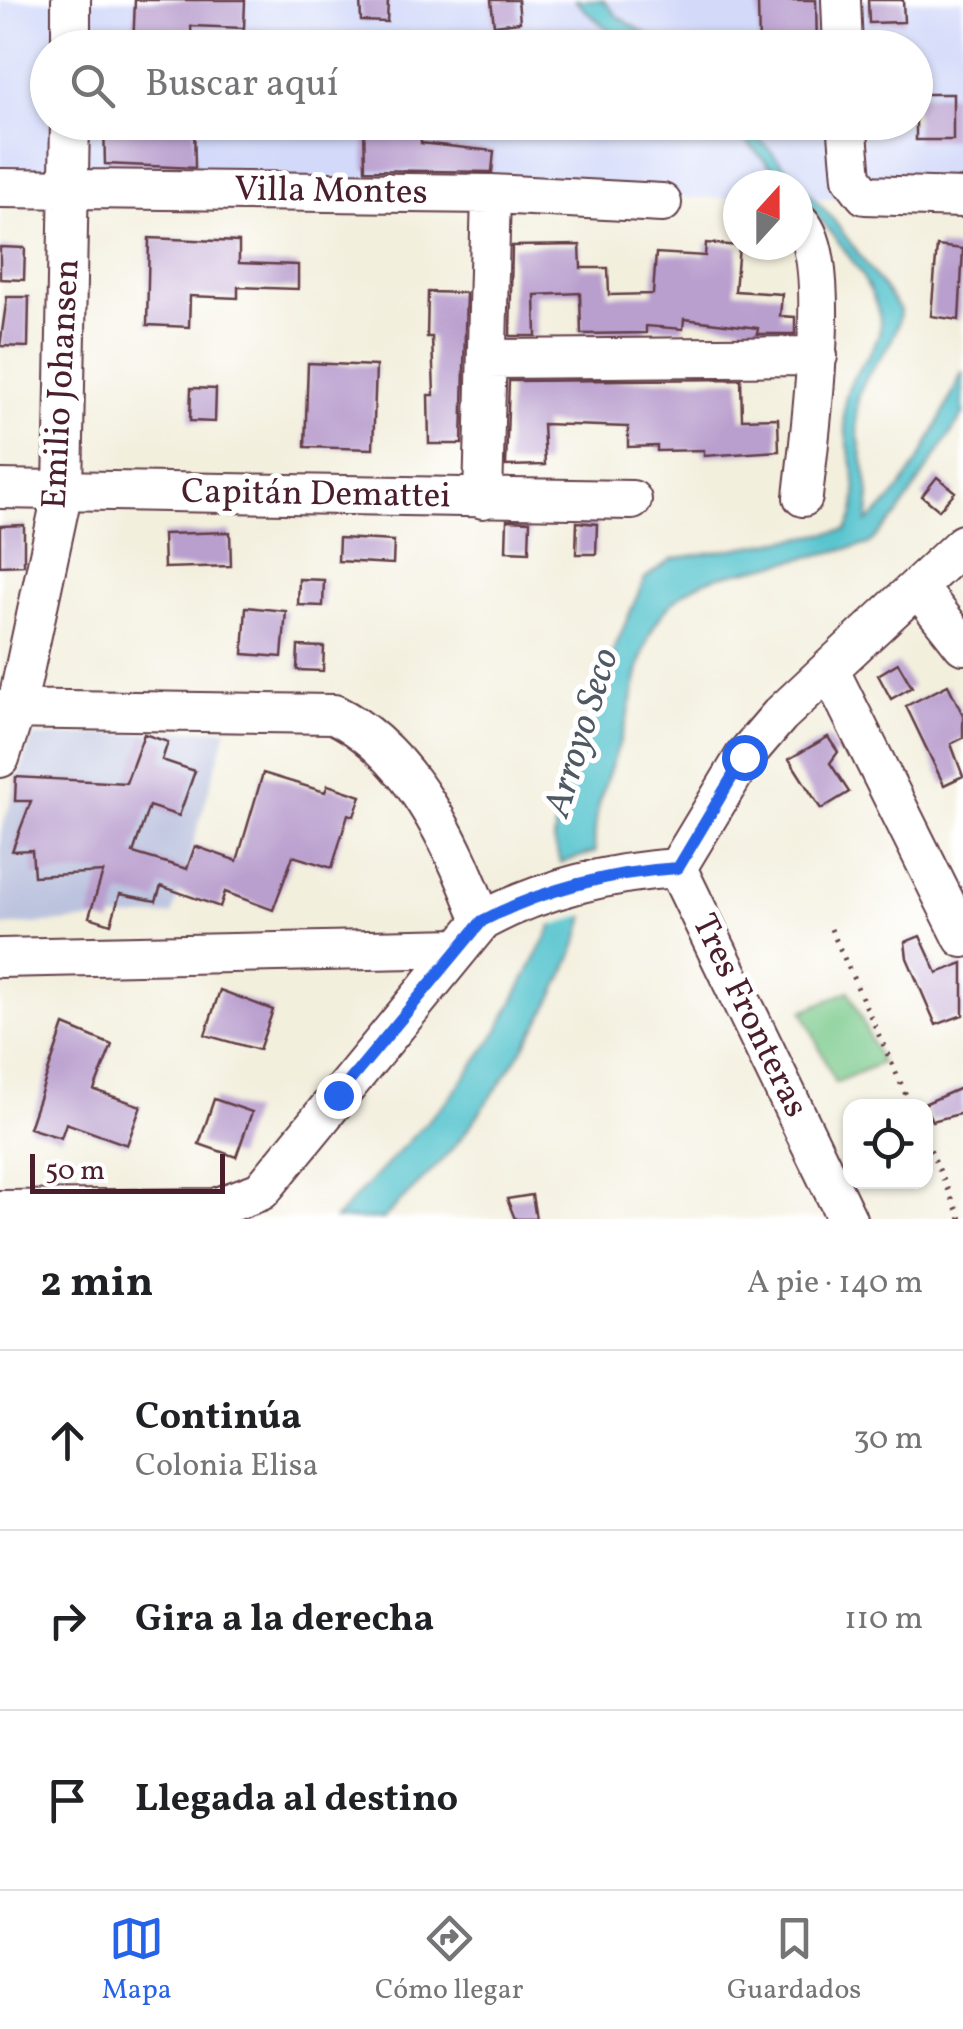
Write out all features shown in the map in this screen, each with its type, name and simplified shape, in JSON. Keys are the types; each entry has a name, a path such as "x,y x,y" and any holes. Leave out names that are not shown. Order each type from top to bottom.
{"street":[{"path":"71,0 71,30"},
{"path":"841,0 843,30"},
{"name":"Emilio Johansen","path":"0,758 8,709 63,490 70,140"},
{"path":"849,140 852,178 865,194 963,198"},
{"name":"Villa Montes","path":"0,188 491,194 662,203"},
{"path":"484,498 491,194"},
{"path":"803,498 818,356 813,241"},
{"path":"487,359 818,356"},
{"name":"Capitán Demattei","path":"0,490 632,500"},
{"path":"0,958 483,925 626,871 678,868 744,757 780,715 919,590 963,544"},
{"path":"919,590 963,645"},
{"path":"830,669 963,938"},
{"path":"8,709 334,714 364,728 390,756 450,841 483,925"},
{"name":"Tres Fronteras","path":"678,868 847,1219"},
{"path":"0,1210 215,1208 261,1191 483,925"}],"path":[{"path":"831,929 907,1099"},
{"path":"933,1156 961,1219"}],"shaded area":[{"path":"0,0 963,0 963,200 813,198 813,170 723,170 723,198 0,189"},
{"path":"227,729 172,915 0,926 0,834 32,737"}],"green space":[{"path":"849,991 881,1063 835,1083 803,1011"}],"water":[{"path":"575,0 603,0 617,16 640,30 610,30"},
{"path":"745,140 761,140 788,170 774,170"},
{"path":"813,197 900,310 893,336 861,387 858,399 857,430 869,492 867,522 910,474 963,371 963,415 897,515 869,544 716,577 690,589 668,607 656,623 641,660 629,713 599,803 595,852 560,863 554,841 556,816 616,645 645,578 672,559 847,530 856,501 856,486 845,428 845,400 878,337 880,321 866,283 813,212"},
{"path":"586,909 569,964 555,993 520,1053 458,1142 383,1219 335,1219 451,1096 496,1034 556,919"}],"pier":[{"path":"584,904 590,906 590,914 546,927 553,914"}],"building":[{"path":"135,0 245,0 244,28 134,30"},
{"path":"360,0 388,0 387,22 361,21"},
{"path":"491,0 518,0 520,22 494,25"},
{"path":"758,0 816,0 817,30 759,30"},
{"path":"868,0 903,0 904,22 869,23"},
{"path":"933,94 953,94 953,140 933,140"},
{"path":"104,140 194,140 195,168 105,164"},
{"path":"364,140 421,140 494,151 492,172 365,170"},
{"path":"149,238 239,242 239,263 298,265 298,289 238,287 238,298 190,296 189,327 147,325"},
{"path":"706,243 723,245 723,260 738,260 735,291 782,294 780,316 795,317 795,334 757,334 758,328 684,319 683,329 646,326 646,333 581,334 580,293 535,295 536,336 510,336 512,246 580,245 581,268 608,268 609,295 653,294 656,253 705,256"},
{"path":"937,246 963,249 959,320 931,316"},
{"path":"0,247 25,248 24,280 0,279"},
{"path":"428,292 466,293 462,444 429,444 428,395 434,395 432,337 427,337"},
{"path":"7,297 29,297 28,347 0,346"},
{"path":"308,363 376,366 373,449 305,447"},
{"path":"741,379 742,419 778,418 779,451 704,456 704,450 657,451 657,446 628,447 628,427 543,424 545,465 506,466 509,381"},
{"path":"191,388 216,389 215,422 190,421"},
{"path":"937,477 955,492 939,510 922,496"},
{"path":"507,520 530,521 529,552 506,551"},
{"path":"577,522 597,524 596,554 576,554"},
{"path":"24,525 24,565 0,566 0,526"},
{"path":"230,532 231,566 164,568 163,534"},
{"path":"339,538 394,541 393,564 338,561"},
{"path":"299,579 324,580 323,606 298,605"},
{"path":"246,607 286,611 282,657 243,654"},
{"path":"298,646 324,647 323,671 297,670"},
{"path":"898,663 912,687 891,699 878,675"},
{"path":"948,685 963,715 963,738 951,744 963,776 944,785 906,706"},
{"path":"144,734 168,742 162,760 195,771 179,816 149,806 133,853 187,869 195,846 237,861 263,773 325,792 328,785 361,796 354,816 348,814 332,868 293,856 273,910 225,892 220,907 161,886 156,901 120,894 111,924 89,917 103,872 34,876 32,850 12,851 31,801 15,801 16,777 126,783"},
{"path":"828,737 838,752 830,763 849,792 821,809 789,759"},
{"path":"920,936 937,973 963,963 963,1015 936,1025 907,958 905,942"},
{"path":"220,990 273,1010 259,1050 205,1035"},
{"path":"64,1025 112,1045 94,1090 141,1106 127,1145 66,1123 61,1138 29,1128"},
{"path":"963,1087 963,1113 933,1121 933,1100"},
{"path":"214,1099 252,1112 236,1157 199,1144"},
{"path":"532,1195 536,1219 515,1219 507,1199"}],"route":[{"path":"338,1095 482,921 508,907 626,871 678,868 744,757"}],"water label":[{"name":"Arroyo Seco","path":"583,733"}]}
